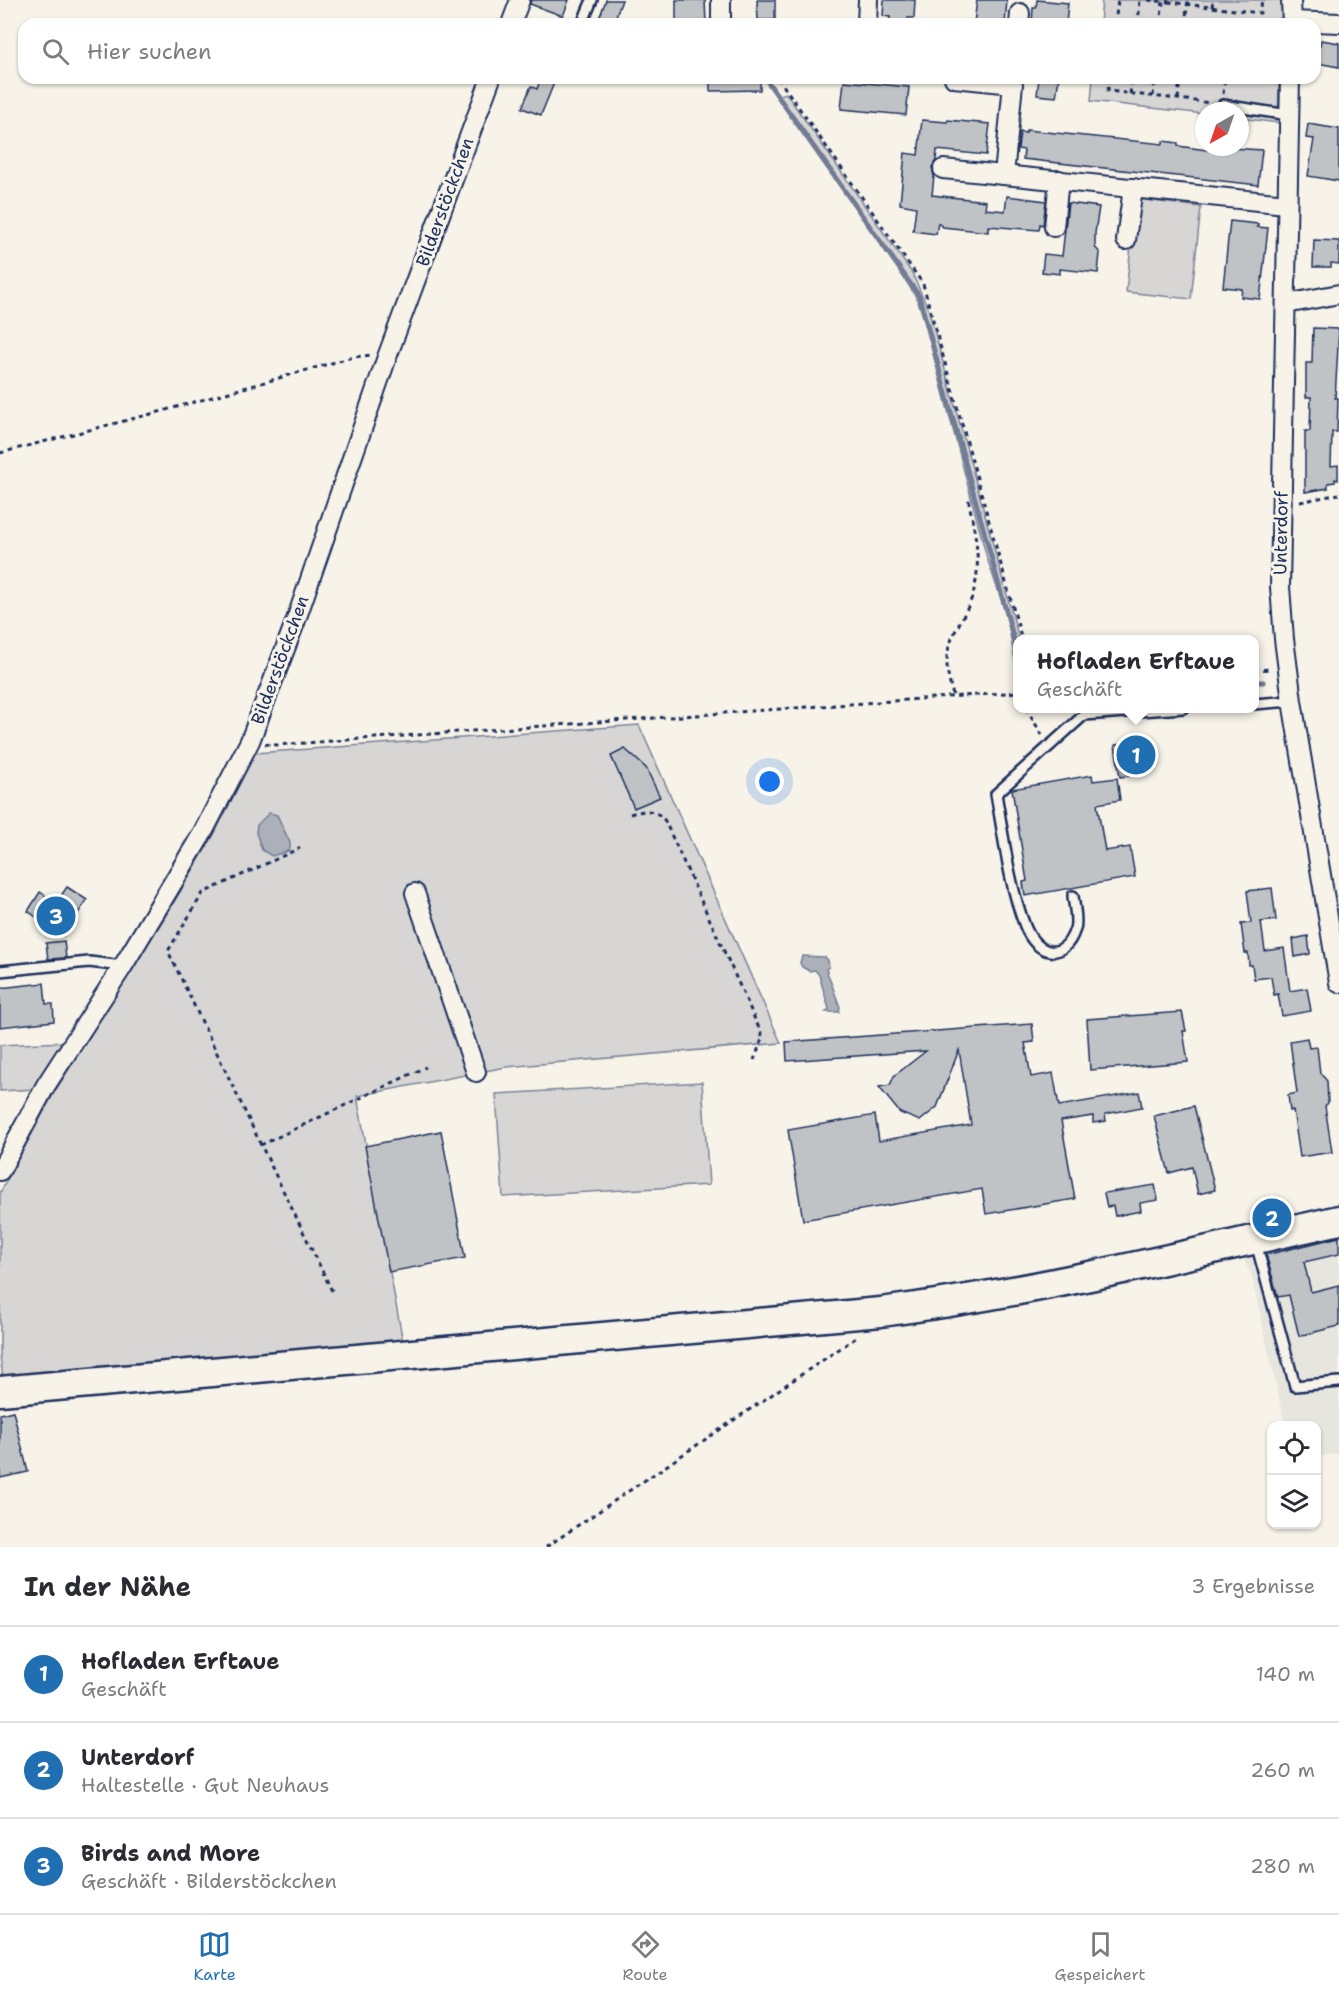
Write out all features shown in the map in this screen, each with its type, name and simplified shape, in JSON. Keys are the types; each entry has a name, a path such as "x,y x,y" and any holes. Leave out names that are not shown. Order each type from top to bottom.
{"main road":[{"path":"0,1391 881,1312 982,1298 1339,1220"}],"street":[{"path":"513,18 520,0"},
{"path":"721,0 721,18"},
{"path":"867,18 868,0"},
{"path":"1291,0 1292,18"},
{"path":"1321,23 1339,23"},
{"name":"Bilderstöckchen","path":"0,1171 46,1085 123,966 202,834 250,741 296,620 387,357 489,84"},
{"path":"1004,175 1013,84"},
{"name":"Unterdorf","path":"1290,84 1280,587 1292,701 1339,983"},
{"path":"943,169 1286,204"},
{"path":"1054,227 1059,180"},
{"path":"1126,240 1133,188"},
{"path":"1286,304 1339,294"},
{"path":"415,893 476,1072"}],"lane":[{"path":"584,18 592,0"},
{"path":"1249,109 1289,115"},
{"path":"1259,704 1292,701"},
{"path":"1073,896 1076,927 1073,933 1063,948 1053,953 1045,951 1036,944 1026,929 1016,898 996,794 1084,715 1112,713"},
{"path":"0,971 89,962 123,966"},
{"path":"1255,1240 1295,1386 1339,1382"}],"path":[{"path":"1116,18 1118,0"},
{"path":"1138,18 1140,0"},
{"path":"1149,0 1187,2 1260,13 1262,0"},
{"path":"1212,7 1213,0"},
{"path":"1162,18 1163,2"},
{"path":"1186,18 1187,2"},
{"path":"782,84 923,284 1021,635"},
{"path":"1109,84 1108,91 1200,102"},
{"path":"1130,94 1131,84"},
{"path":"1153,96 1154,84"},
{"path":"1178,99 1179,84"},
{"path":"0,453 159,412 353,357 368,355 387,357"},
{"path":"1281,506 1339,494"},
{"path":"953,695 947,670 948,650 971,601 977,579 975,542 968,498"},
{"path":"250,741 270,745 289,744 953,695 1013,693"},
{"path":"1029,713 1049,746"},
{"path":"630,814 646,810 658,813 664,821 763,1037 754,1060"},
{"path":"300,848 203,893 168,951 332,1291"},
{"path":"261,1145 426,1067"},
{"path":"546,1547 857,1337"}],"shaded area":[{"path":"1102,0 1284,0 1284,18 1100,18"},
{"path":"1092,84 1279,84 1278,123 1249,119 1249,102 1195,102 1195,113 1091,101"},
{"path":"786,93 912,273 928,308 1018,635 1013,635 1013,650 1006,614 987,558 922,312 915,295 776,96"},
{"path":"1136,199 1201,207 1191,299 1126,292"},
{"path":"639,725 781,1043 506,1067 357,1096 403,1342 3,1377 0,1357 0,1193 55,1091 216,831 255,753"},
{"path":"269,813 277,815 290,843 288,851 272,856 262,850 256,833 257,825"},
{"path":"802,956 825,957 828,960 829,967 826,969 840,1007 839,1012 826,1012 829,1009 819,975 815,970 809,971 802,967 800,963"},
{"path":"63,1042 36,1089 0,1091 0,1045"},
{"path":"702,1082 709,1185 503,1197 496,1094"},
{"path":"1339,1229 1339,1453 1321,1456 1321,1421 1284,1421 1251,1274 1240,1252"}],"building":[{"path":"531,0 569,0 563,16 530,4"},
{"path":"606,0 622,0 615,18 599,18"},
{"path":"676,0 705,0 706,18 676,18"},
{"path":"757,0 775,0 775,18 758,18"},
{"path":"884,0 915,0 914,18 883,16"},
{"path":"977,0 1007,0 1006,18 975,18"},
{"path":"1037,0 1068,3 1067,18 1032,18 1033,8 1036,8"},
{"path":"1321,40 1339,43 1339,67 1321,64"},
{"path":"539,84 554,84 541,115 522,108 531,86 537,89"},
{"path":"710,84 760,84 760,90 710,91"},
{"path":"844,84 909,87 906,115 841,109"},
{"path":"1038,84 1058,84 1056,97 1037,95"},
{"path":"922,120 990,124 986,155 937,150 936,160 932,167 934,176 932,195 986,201 985,209 1005,211 1007,196 1046,201 1043,225 1040,224 1039,230 988,226 988,232 943,227 938,223 936,234 913,231 916,207 900,204 905,153 918,155"},
{"path":"1308,124 1339,129 1339,181 1308,176 1314,139 1306,138"},
{"path":"1026,130 1163,144 1163,141 1178,143 1178,146 1195,148 1195,156 1249,156 1249,149 1262,150 1258,185 1023,159 1024,150 1018,149 1020,132 1026,133"},
{"path":"1068,203 1099,207 1095,233 1095,247 1100,253 1098,273 1060,269 1060,274 1042,272 1044,254 1062,256"},
{"path":"1230,221 1258,224 1257,227 1268,228 1260,299 1241,297 1242,289 1223,287"},
{"path":"1314,240 1339,241 1339,264 1331,263 1331,267 1313,267"},
{"path":"1313,328 1339,329 1335,398 1338,398 1337,432 1332,432 1331,466 1338,465 1338,480 1335,479 1335,482 1328,483 1328,488 1305,492 1305,431 1310,431 1311,397 1306,397 1306,363 1312,363"},
{"path":"1153,739 1157,760 1135,763 1137,775 1120,777 1115,745"},
{"path":"625,749 646,768 660,797 634,808 611,756"},
{"path":"1092,775 1093,781 1117,778 1120,800 1097,804 1105,851 1130,847 1135,877 1025,896 1023,882 1027,881 1012,789"},
{"path":"67,887 87,900 63,936 28,911 40,892 56,903"},
{"path":"1272,888 1276,920 1261,922 1265,951 1284,948 1290,991 1307,988 1311,1011 1282,1016 1278,994 1274,995 1271,977 1254,979 1248,953 1245,953 1241,924 1251,923 1247,891"},
{"path":"1308,936 1310,954 1295,957 1293,939"},
{"path":"64,941 66,958 48,959 46,943"},
{"path":"44,983 46,1004 53,1004 54,1021 0,1027 0,988"},
{"path":"1182,1012 1188,1062 1090,1070 1087,1019"},
{"path":"1032,1024 1034,1042 1025,1043 1031,1077 1053,1073 1059,1106 1139,1092 1142,1107 1105,1114 1106,1121 1093,1123 1093,1116 1061,1121 1075,1199 986,1214 982,1189 803,1220 788,1130 875,1115 879,1141 971,1125 959,1050 937,1107 920,1121 900,1113 879,1087 890,1085 894,1076 926,1051 787,1061 786,1042"},
{"path":"1307,1038 1309,1048 1317,1047 1320,1073 1327,1081 1328,1103 1325,1106 1332,1152 1300,1157 1293,1110 1290,1111 1288,1095 1297,1093 1290,1041"},
{"path":"1194,1106 1215,1190 1198,1194 1192,1167 1169,1173 1154,1116"},
{"path":"441,1131 465,1258 389,1272 365,1146"},
{"path":"1155,1185 1158,1200 1140,1203 1141,1211 1115,1216 1113,1206 1107,1207 1104,1193"},
{"path":"1339,1237 1339,1254 1304,1262 1311,1292 1339,1285 1339,1326 1299,1336 1289,1295 1278,1297 1266,1255"},
{"path":"13,1411 28,1472 0,1478 0,1414"}],"waterway":[{"path":"769,84 919,296 1013,636"}],"place":[{"name":"Hofladen Erftaue","path":"1136,755"},
{"name":"Birds and More","path":"56,916"},
{"name":"Unterdorf","path":"1272,1218"}]}
